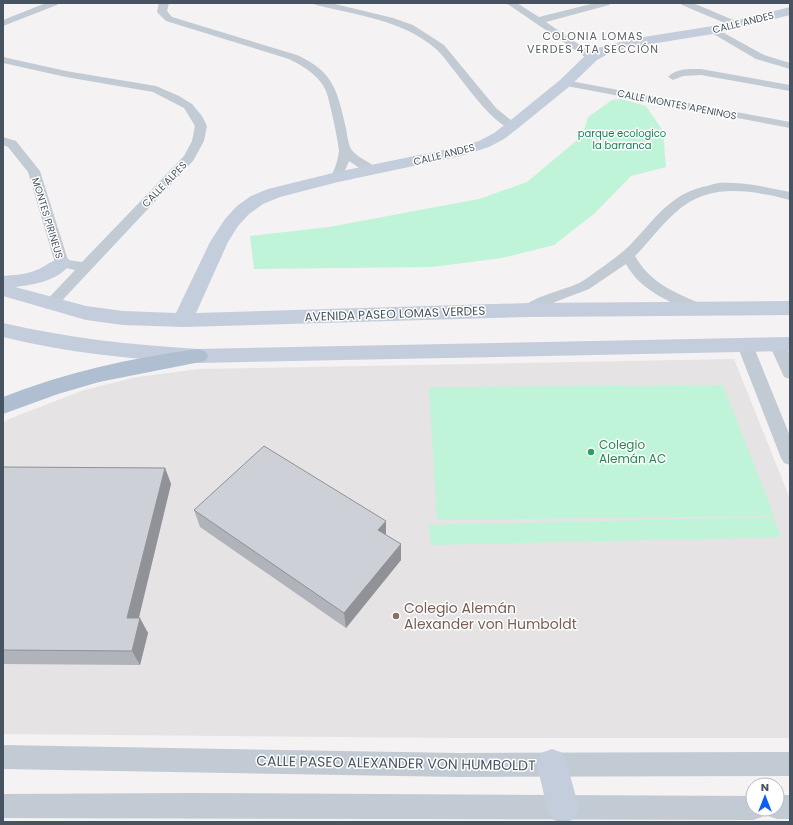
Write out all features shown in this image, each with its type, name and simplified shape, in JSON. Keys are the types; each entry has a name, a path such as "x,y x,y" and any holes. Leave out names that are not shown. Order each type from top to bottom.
{"main road":[{"name":"CALLE ANDES","path":"183,320 218,242 231,223 243,210 256,200 274,193 337,177 461,151 484,144 499,136 512,126 565,83 592,57 617,46 713,30 790,11"},
{"path":"3,282 18,282 40,277 54,270 62,263"},
{"name":"AVENIDA PASEO LOMAS VERDES","path":"3,290 86,313 124,318 183,320 529,310 790,308"},
{"path":"3,330 60,343 118,350 198,356 784,344"},
{"path":"3,406 61,384 98,373 136,365 198,356"},
{"path":"552,764 563,808"}],"street":[{"path":"3,23 54,3"},
{"path":"164,3 162,12 169,19 293,57 308,64 320,75 331,90 345,149 343,163 337,177"},
{"path":"319,3 390,20 410,27 428,38 440,47 492,110 512,126"},
{"path":"511,3 592,57"},
{"path":"537,20 606,3"},
{"path":"685,3 735,24"},
{"path":"713,30 760,57 790,66"},
{"name":"CALLE ALPES","path":"3,60 66,74 156,89 188,106 196,116 201,126 198,141 189,158 50,304"},
{"path":"673,77 681,72 700,72 790,88"},
{"name":"CALLE MONTES APENINOS","path":"565,83 790,125"},
{"name":"MONTES PIRINEUS","path":"3,141 12,144 34,171 62,263 84,267"},
{"path":"345,149 356,161 371,170"},
{"path":"529,310 550,299 585,285 628,255 676,204 691,195 705,189 720,186 735,186 790,196"},
{"path":"628,255 636,271 650,284 699,309"},
{"path":"784,344 790,373"},
{"path":"745,345 790,458"},
{"name":"CALLE PASEO ALEXANDER VON HUMBOLDT","path":"3,757 452,765 790,764"},
{"path":"3,806 232,804 563,808 745,808"}],"shaded area":[{"name":"Colegio Alemán Alexander von Humboldt","path":"734,359 790,499 790,738 458,738 3,734 3,423 9,419 84,390 137,377 199,369"}],"green space":[{"name":"parque ecologico la barranca","path":"621,99 646,106 663,131 666,167 631,176 595,213 554,245 502,258 432,267 254,269 250,236 329,227 479,199 527,182 582,136 588,117 612,100"},
{"name":"Colegio Alemán AC","path":"723,385 774,516 437,520 429,387"},
{"path":"773,517 781,537 431,545 429,525"}],"building":[{"path":"264,446 386,521 378,530 401,544 344,613 194,510"},
{"path":"3,467 165,468 127,618 140,618 132,651 3,650"}],"place":[{"name":"Colegio Alemán AC","path":"591,452"},
{"name":"Colegio Alemán Alexander von Humboldt","path":"396,616"}],"district":[{"name":"COLONIA LOMAS VERDES 4TA SECCIÓN","path":"593,42"}]}
